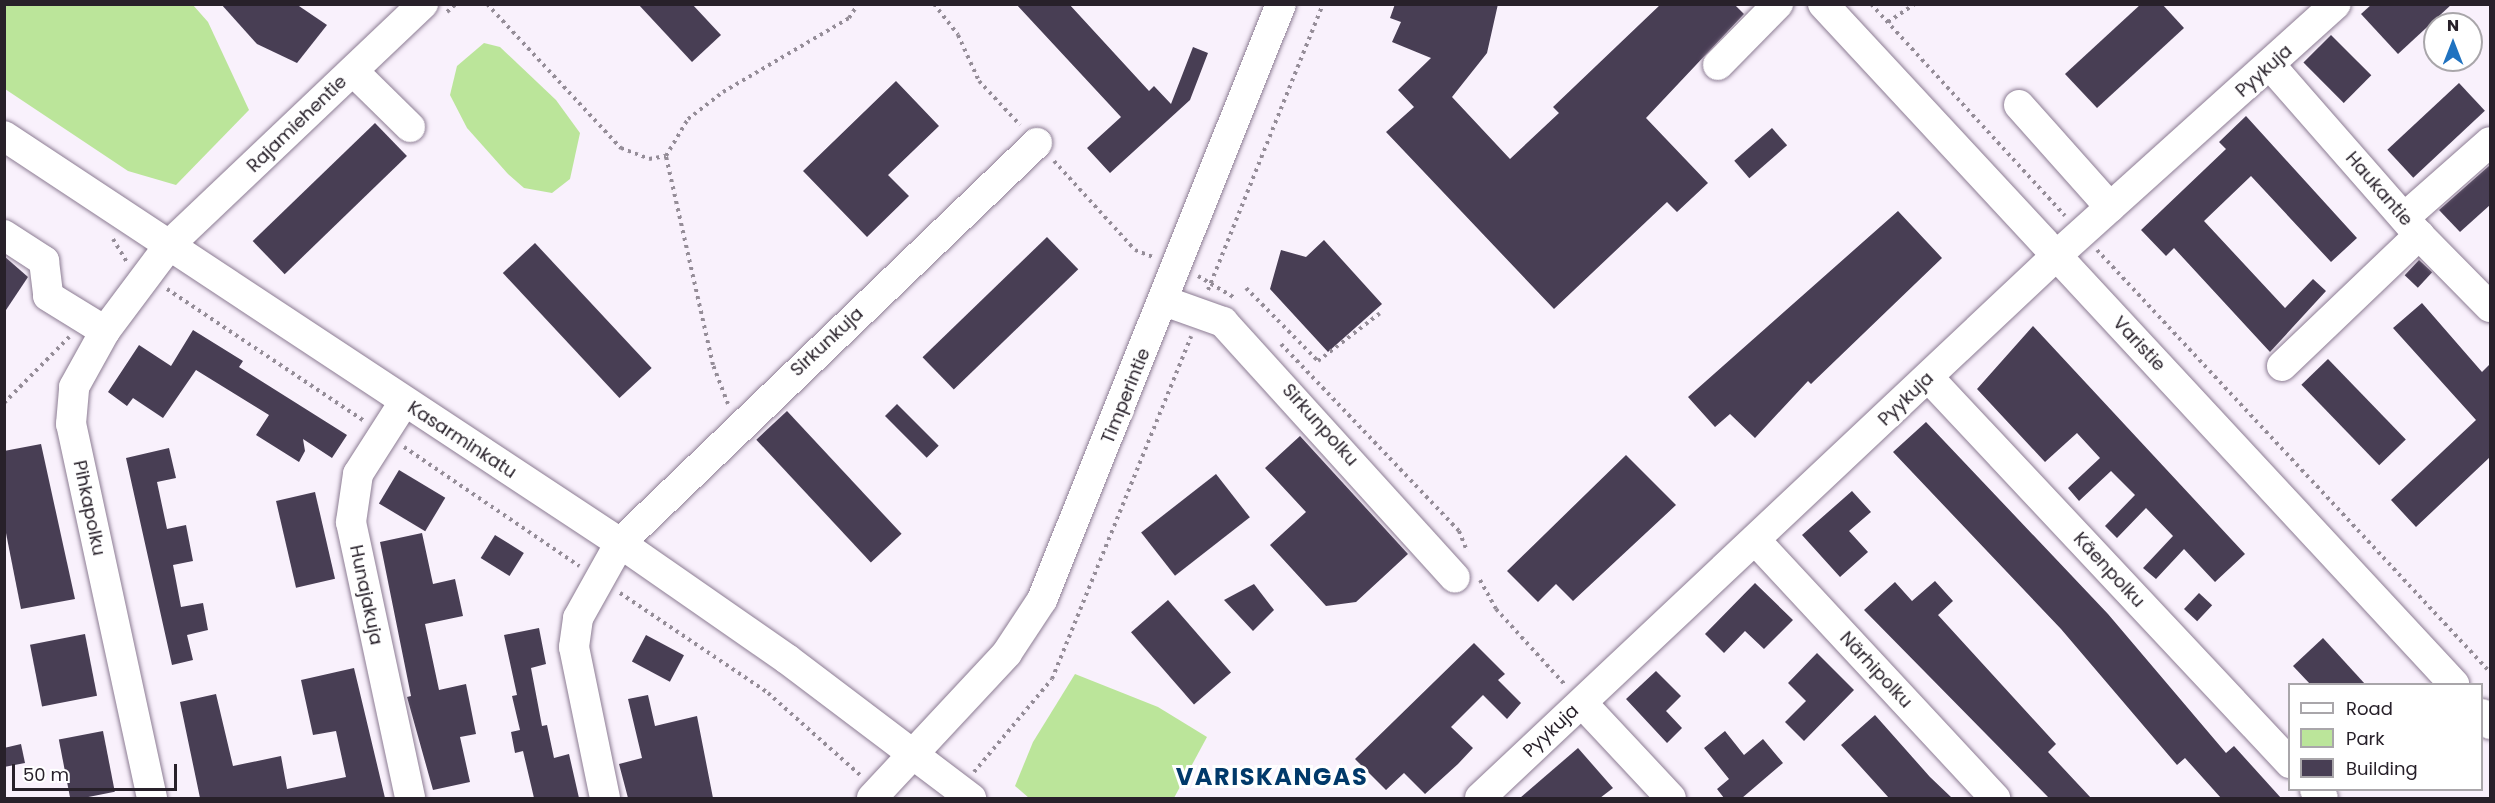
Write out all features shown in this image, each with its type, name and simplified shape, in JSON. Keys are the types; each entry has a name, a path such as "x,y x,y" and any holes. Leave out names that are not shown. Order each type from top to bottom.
{"street":[{"name":"Rajamiehentie","path":"170,244 423,4"},
{"name":"Timperintie","path":"875,795 1007,653 1042,600 1164,301 1281,4"},
{"path":"1718,65 1778,4"},
{"name":"Varistie","path":"1823,4 2453,683"},
{"name":"Pyykuja","path":"1480,798 1757,542 2057,255 2271,66 2337,4"},
{"name":"Haukantie","path":"2271,66 2412,226 2490,307"},
{"path":"353,71 410,127"},
{"path":"2019,105 2110,207"},
{"name":"Kasarminkatu","path":"4,136 620,543 914,752 964,792"},
{"path":"2282,366 2490,142"},
{"name":"Sirkunkuja","path":"620,543 738,426 1037,143"},
{"path":"4,235 44,261 48,296 105,331"},
{"name":"Pihkapolku","path":"152,798 70,415 74,387 105,331 144,274 170,244"},
{"name":"Sirkunpolku","path":"1164,301 1223,322 1455,578"},
{"name":"Käenpolku","path":"1929,378 2288,761"},
{"name":"Hunajakuja","path":"404,402 358,474 351,522 410,798"},
{"name":"Närhipolku","path":"1757,542 1995,798"},
{"path":"605,798 574,647 578,618 620,543"},
{"path":"1582,703 1671,798"}],"path":[{"path":"487,4 621,148 649,159 666,156 697,112 849,18 858,4"},
{"path":"934,4 958,35 980,81 1135,250 1212,281"},
{"path":"964,792 1052,679 1323,4"},
{"path":"1871,4 2490,672"},
{"path":"1888,22 1915,4"},
{"path":"666,156 713,365 738,426"},
{"path":"111,235 124,260 144,274 768,693 875,795"},
{"path":"1246,288 1318,361 1380,313"}],"green space":[{"path":"4,5 193,5 208,22 249,110 176,185 128,171 5,89"},
{"path":"484,43 500,47 556,100 580,133 570,179 552,193 524,188 508,174 467,128 450,95 457,66"},
{"path":"1075,674 1158,707 1207,737 1174,798 1029,798 1015,786 1033,742"}],"building":[{"path":"221,4 296,4 327,25 297,63 257,44"},
{"path":"638,4 692,4 721,35 692,62"},
{"path":"1016,4 1069,4 1149,91 1154,86 1171,104 1193,47 1208,53 1190,100 1110,173 1087,148 1121,117"},
{"path":"1395,4 1498,4 1487,53 1452,97 1510,159 1559,113 1553,107 1661,4 1734,4 1744,14 1646,118 1708,183 1677,212 1667,202 1554,309 1386,132 1414,107 1398,90 1431,58 1392,42 1401,22 1390,18"},
{"path":"2141,4 2162,4 2184,28 2097,108 2065,74"},
{"path":"2372,4 2452,4 2443,12 2423,12 2423,31 2398,54 2361,14"},
{"path":"2331,35 2371,75 2344,103 2303,63"},
{"path":"896,81 939,126 888,175 909,196 867,237 803,171"},
{"path":"2459,83 2485,111 2413,178 2387,150"},
{"path":"2246,116 2357,238 2331,262 2251,176 2204,221 2285,308 2313,279 2326,291 2270,352 2174,248 2166,256 2141,230 2226,149 2219,142"},
{"path":"375,123 407,156 285,274 253,241"},
{"path":"1772,128 1787,145 1749,178 1734,161"},
{"path":"2490,165 2490,205 2460,232 2439,210"},
{"path":"1898,211 1942,258 1811,384 1808,381 1755,438 1730,414 1715,427 1688,397"},
{"path":"1047,237 1078,269 954,390 923,357"},
{"path":"1324,240 1382,304 1328,352 1270,289 1281,250 1306,257"},
{"path":"535,243 652,368 619,398 503,273"},
{"path":"4,256 28,277 4,313"},
{"path":"2419,260 2432,272 2418,288 2405,275"},
{"path":"2422,303 2482,372 2490,364 2490,457 2416,527 2391,500 2476,420 2393,328"},
{"path":"2033,326 2245,554 2215,582 2184,549 2156,579 2143,568 2173,536 2146,508 2117,538 2105,526 2135,495 2111,471 2079,501 2068,488 2100,458 2077,433 2045,462 1977,389"},
{"path":"193,330 243,361 239,367 347,435 332,458 303,439 305,451 299,462 256,435 269,415 196,370 163,418 133,398 127,406 108,392 139,345 171,366"},
{"path":"2328,359 2406,440 2379,465 2301,385"},
{"path":"897,404 939,446 927,458 885,416"},
{"path":"787,411 902,534 871,563 756,440"},
{"path":"1926,422 2108,614 2226,753 2234,746 2281,798 2221,798 2185,758 2177,765 2061,629 1893,452"},
{"path":"1300,436 1408,554 1356,602 1326,606 1270,545 1306,512 1265,468"},
{"path":"41,444 75,599 21,609 4,523 4,451"},
{"path":"169,448 176,478 157,482 167,529 186,525 193,561 173,565 181,607 203,603 208,630 187,635 193,660 172,665 126,458"},
{"path":"1626,455 1676,505 1573,601 1556,584 1538,602 1507,571"},
{"path":"399,470 445,498 425,531 379,503"},
{"path":"1216,474 1250,517 1175,576 1141,532"},
{"path":"1852,491 1871,512 1849,531 1868,552 1840,577 1802,535"},
{"path":"315,492 335,579 296,588 276,501"},
{"path":"422,533 433,584 455,579 463,616 425,624 439,690 466,684 476,734 460,737 470,782 433,790 407,697 411,696 380,542"},
{"path":"495,535 524,553 510,576 481,558"},
{"path":"1935,581 1953,601 1938,615 2056,744 2048,752 2091,798 2049,798 1864,610 1895,582 1912,601"},
{"path":"1755,583 1793,620 1764,649 1745,631 1724,653 1705,634"},
{"path":"1254,584 1274,610 1253,631 1224,600"},
{"path":"2199,593 2212,605 2197,621 2184,609"},
{"path":"1168,600 1231,672 1194,705 1131,632"},
{"path":"539,628 546,664 531,668 542,726 547,725 554,758 569,754 579,798 534,798 523,751 515,753 511,732 520,730 512,696 517,695 504,635"},
{"path":"85,634 97,696 42,707 30,645"},
{"path":"646,635 684,655 670,682 632,661"},
{"path":"2323,638 2364,683 2309,683 2293,666"},
{"path":"1474,643 1505,674 1498,680 1521,703 1507,719 1483,695 1451,727 1473,748 1458,764 1425,794 1404,773 1386,790 1355,759"},
{"path":"1817,653 1854,690 1804,741 1785,722 1806,701 1788,683"},
{"path":"354,668 385,798 200,798 180,702 216,694 233,766 281,756 287,789 346,777 336,731 313,735 301,680"},
{"path":"1656,671 1681,696 1666,711 1682,728 1667,743 1626,699"},
{"path":"648,695 655,726 697,716 713,798 628,798 619,764 642,758 628,699"},
{"path":"1875,715 1930,777 1952,798 1889,798 1841,745"},
{"path":"103,731 115,792 70,798 59,740"},
{"path":"1725,731 1744,755 1763,739 1783,763 1742,798 1724,798 1717,789 1729,779 1704,748"},
{"path":"21,744 25,763 4,767 4,748"},
{"path":"1578,748 1613,788 1600,798 1520,798"}],"district":[{"name":"VARISKANGAS","path":"1272,777"}]}
